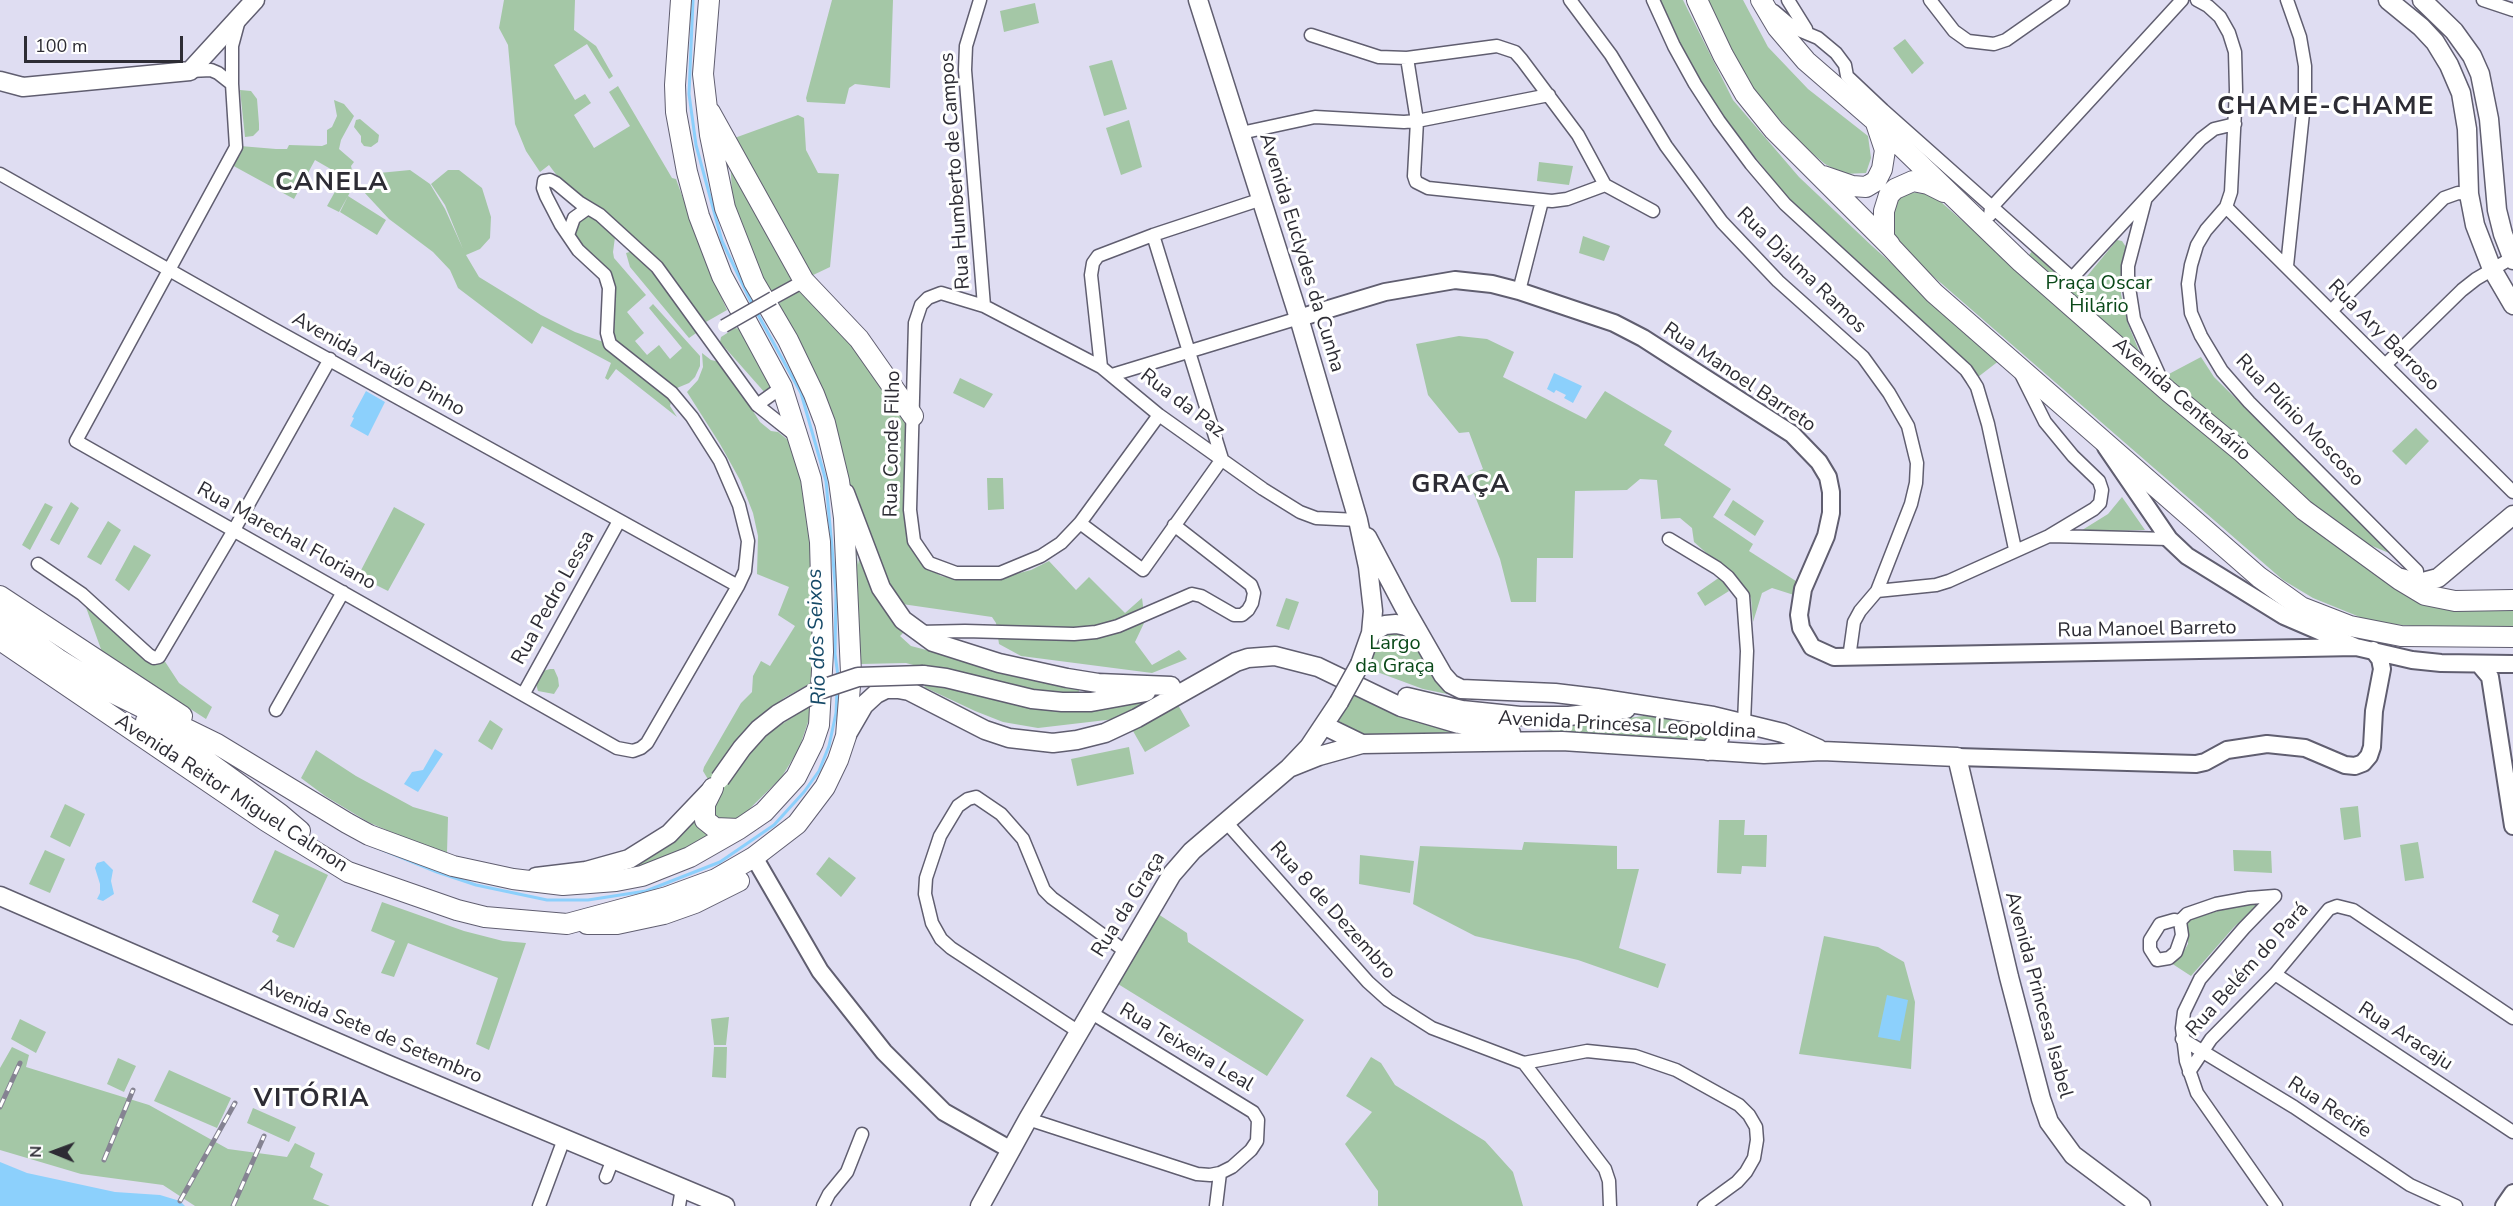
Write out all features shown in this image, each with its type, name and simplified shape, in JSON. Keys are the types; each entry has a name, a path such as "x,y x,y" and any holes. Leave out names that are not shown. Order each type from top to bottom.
{"main road":[{"path":"0,81 23,87 190,71 255,0"},
{"path":"0,618 58,659 115,694 216,744 369,835 453,866 513,879 563,885 633,878 690,857 764,812 794,779 813,743 821,708 824,652 820,542 811,479 782,387 722,276 699,216 687,172 676,112 675,85 681,0"},
{"path":"709,0 704,48 706,104 720,185 731,227 754,282 788,340 825,423 839,481 844,518 851,673 840,776 823,808 806,831 757,862"},
{"name":"Avenida Euclydes da Cunha","path":"1197,0 1299,318 1358,520"},
{"path":"1697,0 1723,55 1745,94 1774,130 1934,293 2242,563 2301,607 2350,626 2388,635 2439,638 2513,637"},
{"name":"Avenida Centenário","path":"1761,0 1776,27 1806,61 1874,120 2021,262 2169,392 2242,452 2304,510 2401,578 2409,587 2433,598 2455,601 2513,600"},
{"path":"2388,0 2421,27 2435,42 2449,65 2461,93 2467,129 2469,194 2475,225 2493,269 2513,305"},
{"path":"2422,0 2454,31 2472,56 2484,87 2497,210 2513,259"},
{"path":"2461,93 2484,87"},
{"path":"706,104 804,281 904,389 913,416"},
{"path":"1809,165 1827,179 1844,184 1866,187 1876,181 1882,169 1885,150 1874,120"},
{"path":"720,185 742,180 752,186"},
{"path":"1890,246 1884,238 1884,211 1889,195 1895,189 1913,182 1928,184 1952,196"},
{"path":"839,481 881,588 903,620 916,632 952,649 1029,670 1098,683 1171,686"},
{"path":"2401,578 2424,582 2445,574 2513,515"},
{"path":"1358,520 1372,595 1371,633"},
{"path":"1358,520 1419,633"},
{"path":"0,596 185,717 216,744"},
{"path":"1371,633 1385,625 1396,624 1419,633"},
{"name":"Rua da Graça","path":"980,1206 1125,951 1172,874 1192,851 1289,768 1324,726 1360,664 1371,633"},
{"name":"Avenida Princesa Leopoldina","path":"1419,633 1443,675 1451,684 1461,689 1555,693 1713,716 1783,733 1822,751"},
{"name":"Avenida Reitor Miguel Calmon","path":"0,639 266,821 348,873 467,912 485,917 567,924 617,924 664,914 695,903 724,890 757,862"},
{"path":"513,879 586,871 629,859 669,834 716,783 759,729 778,714 819,690 858,677 923,675 946,678 1032,699 1091,702 1116,699 1171,686 1236,662 1261,657 1288,658 1318,667 1401,707 1459,724 1562,741"},
{"path":"757,862 797,824 825,787 846,736 864,705 876,694 886,689 909,692 985,730 1009,738 1053,743 1106,733 1236,662"},
{"path":"1368,691 1392,692 1444,706 1504,715 1558,716 1661,708"},
{"path":"115,694 150,724 196,753 280,814 348,873"},
{"path":"1708,751 1719,739 1721,732 1713,716"},
{"path":"1324,726 1362,744"},
{"path":"1764,754 1774,744 1774,738 1765,728"},
{"name":"Avenida Princesa Leopoldina","path":"1289,768 1319,756 1362,744 1562,741 1764,754 1822,751 1957,757"},
{"name":"Avenida Princesa Isabel","path":"1957,757 2009,977 2041,1100 2049,1122 2073,1155 2141,1206"},
{"path":"716,783 705,804 705,820 715,828 739,829"},
{"name":"Avenida Sete de Setembro","path":"0,896 725,1206"}],"street":[{"name":"Rua Humberto de Campos","path":"980,0 966,46 965,70 984,306"},
{"name":"Rua Djalma Ramos","path":"1570,0 1611,55 1666,146 1722,222 1778,281 1863,357 1899,408 1914,446 1917,464 1916,483 1911,504 1877,591 1854,622 1849,658"},
{"path":"1653,0 1695,84 1751,164 1792,211 1966,370 1972,379 1977,387 1988,424 2015,549"},
{"path":"1761,0 1794,28 1818,38 1836,52 1845,65 1847,76 1991,208 2072,278 2201,139 2214,129 2235,124"},
{"path":"1788,0 1807,33"},
{"path":"1929,0 1954,31 1968,41 1994,44 2006,40 2063,0"},
{"path":"1992,232 1991,208 2182,0"},
{"name":"Rua Plínio Moscoso","path":"2197,0 2220,17 2229,33 2235,52 2235,124 2233,177 2226,207 2206,230 2197,245 2191,265 2189,300 2191,313 2201,336 2222,371 2248,402 2417,571 2417,579 2401,578"},
{"path":"2287,0 2300,37 2306,66 2287,266"},
{"path":"2483,0 2513,10"},
{"path":"168,269 236,147 232,46 241,15"},
{"path":"1311,35 1379,57 1407,58 1488,47 1506,47 1515,52 1578,135 1605,185 1653,212"},
{"path":"1407,58 1417,121 1414,176 1422,186 1542,201 1567,200 1605,185"},
{"path":"190,71 211,70 232,84"},
{"path":"1241,133 1315,117 1417,121 1549,95"},
{"name":"Avenida Araújo Pinho","path":"0,174 738,586"},
{"path":"738,586 745,571 748,541 741,514 720,461 692,417 672,393 610,344 607,333 609,288 605,275 578,250 546,196 543,188 544,181 550,180 556,183 582,208 618,229 657,267 706,338 757,405 799,438"},
{"path":"2331,311 2444,198 2458,193 2469,194"},
{"path":"1101,367 1090,274 1093,262 1098,256 1262,199"},
{"path":"1519,291 1542,201"},
{"path":"2145,201 2128,266 2130,301 2134,319 2155,370 2169,392"},
{"name":"Rua Ary Barroso","path":"2226,207 2513,492"},
{"path":"568,234 571,221 582,208"},
{"path":"1080,524 1143,570 1222,459 1153,235"},
{"path":"2385,365 2462,290 2493,269 2513,259"},
{"name":"Rua Marechal Floriano","path":"168,269 76,441 524,693 617,748 633,751 647,743 738,586"},
{"path":"706,338 804,281"},
{"name":"Rua Manoel Barreto","path":"1299,318 1385,292 1437,282 1472,282 1519,291 1614,322 1643,338 1792,434 1808,449 1828,477 1831,513 1826,536 1799,601 1801,628 1812,646 1822,653 1849,658 2364,648"},
{"name":"Rua Conde Filho","path":"904,389 915,323 921,305 928,298 941,293 984,306"},
{"name":"Rua da Paz","path":"984,306 1101,367 1159,415 1263,489 1300,512 1316,518 1358,520"},
{"path":"1112,375 1299,318"},
{"path":"38,564 82,594 123,633 149,654 158,658 234,530 330,359"},
{"path":"1877,591 1936,585 2049,536 2100,503 2102,490 2099,482 2044,422 2027,390 2018,366"},
{"path":"757,405 782,387"},
{"name":"Rua Conde Filho","path":"913,416 911,527 914,541 930,563 941,570 956,573 1000,573 1041,556 1061,543 1080,524 1159,415"},
{"path":"2100,439 2169,539 2187,556 2284,616 2364,648 2412,660 2513,664"},
{"name":"Rua Pedro Lessa","path":"524,693 619,521"},
{"path":"916,632 1074,634 1096,632 1118,626 1192,594 1201,596 1226,613 1242,615 1252,603 1254,593 1251,585 1174,525"},
{"path":"2049,536 2169,539"},
{"path":"1669,539 1717,568 1728,577 1743,596 1748,651 1744,723"},
{"path":"276,710 343,592"},
{"path":"2284,616 2291,628 2293,644 2299,648"},
{"name":"Avenida Princesa Leopoldina","path":"1957,757 2196,764 2205,762 2227,750 2267,744 2305,748 2345,765 2355,766 2369,756 2372,747 2376,702 2382,675 2380,659 2364,648"},
{"path":"2479,664 2490,677 2513,826"},
{"path":"1079,1032 940,939 932,923 925,894 926,878 940,836 958,806 968,798 976,797 1001,814 1023,839 1044,890 1125,951"},
{"name":"Rua 8 de Dezembro","path":"1226,822 1368,982 1388,1000 1432,1028 1524,1063"},
{"path":"757,862 820,971 885,1052 944,1112 1011,1150"},
{"path":"2180,921 2187,914 2217,904 2275,896 2244,927 2200,980 2184,1012 2182,1039 2189,1072 2197,1093 2276,1206"},
{"name":"Rua Belém do Pará","path":"2189,1072 2201,1051 2275,974 2329,909 2345,906 2513,1018"},
{"name":"Rua Aracaju","path":"2275,974 2513,1132"},
{"name":"Rua Teixeira Leal","path":"1090,1012 1253,1112 1258,1120 1257,1141 1251,1150 1232,1167 1220,1173"},
{"name":"Rua Recife","path":"2182,1039 2294,1107 2410,1185 2456,1206"},
{"path":"1610,1206 1610,1181 1605,1169 1524,1063 1587,1051 1635,1056 1676,1070 1739,1105 1756,1127 1757,1140 1754,1158 1737,1182 1704,1206"},
{"path":"1028,1119 1197,1174 1220,1173 1216,1206"},
{"path":"824,1206 829,1194 847,1172 862,1134"},
{"path":"539,1206 564,1139"},
{"path":"606,1177 613,1159"},
{"path":"679,1206 682,1188"},
{"path":"2504,1206 2513,1193"}],"green space":[{"path":"504,0 575,0 574,30 596,46 613,76 609,79 587,44 554,65 575,100 585,94 591,103 574,115 594,148 630,126 609,92 618,86 672,178 676,179 708,267 727,310 706,322 661,265 567,189 549,165 540,172 526,151 515,124 508,45 499,28"},
{"path":"832,0 893,0 890,88 855,84 849,88 845,104 807,102 806,98"},
{"path":"1660,0 1683,0 1733,100 1799,177 1872,246 2000,360 1978,377 1947,344 1787,197 1720,113 1677,43"},
{"path":"1707,0 1743,0 1768,47 1808,89 1868,136 1871,158 1866,173 1844,174 1825,164 1799,142 1756,92 1732,56"},
{"path":"1035,3 1039,23 1004,32 1000,11"},
{"path":"1905,39 1924,63 1912,74 1893,48"},
{"path":"1112,60 1127,109 1104,116 1089,66"},
{"path":"240,90 251,91 257,99 259,130 253,136 245,137"},
{"path":"334,100 344,104 354,116 341,140 339,149 354,162 351,166 353,174 348,179 315,160 294,199 230,164 240,146 287,149 289,145 322,146 327,144 327,130 332,127 337,116"},
{"path":"798,115 804,118 806,150 818,173 839,174 830,267 767,297 746,250 732,193 729,140"},
{"path":"360,119 379,135 378,142 371,147 364,146 361,136 354,127 356,120"},
{"path":"1129,120 1142,167 1121,175 1106,128"},
{"path":"1539,162 1573,166 1569,185 1537,181"},
{"path":"410,170 430,184 445,209 463,249 445,205 431,184 448,170 459,170 482,188 491,217 490,238 480,249 466,255 479,277 541,315 575,332 609,344 673,395 670,406 677,417 616,369 608,380 605,378 611,363 542,326 532,344 458,288 450,270 433,252 389,219 363,191 379,173"},
{"path":"342,179 353,186 339,212 327,206"},
{"path":"1909,192 1933,195 2289,507 2398,588 2513,607 2513,627 2462,631 2372,622 2313,598 2283,580 1896,244 1888,218 1896,196"},
{"path":"348,196 386,220 377,235 340,212"},
{"path":"585,211 616,230 614,258 646,295 627,312 644,333 635,341 647,355 659,345 670,359 682,348 649,308 653,304 700,356 700,366 695,377 689,383 677,388 675,394 612,343 610,288 569,232"},
{"path":"1583,236 1610,246 1604,261 1579,253"},
{"name":"Praça Oscar Hilário","path":"2117,240 2122,241 2126,247 2121,294 2128,324 2144,363 2025,260 2033,250 2078,287"},
{"path":"636,250 702,329 689,338 630,267 626,253"},
{"path":"803,288 837,321 908,417 907,532 922,564 941,576 965,580 1000,578 1031,570 1049,561 1076,590 1089,577 1125,613 1142,598 1145,621 1135,642 1152,665 1179,650 1187,659 1152,673 1021,656 999,644 996,623 992,617 902,604 903,633 900,636 911,646 1079,690 1078,698 1018,693 906,663 861,664 853,617 849,544 856,547 858,565 865,528 843,465 773,307"},
{"path":"735,328 743,329 776,387 766,394 720,342 721,337"},
{"path":"1459,336 1487,339 1514,352 1503,377 1586,419 1605,391 1672,431 1664,445 1731,489 1713,517 1753,544 1749,551 1799,583 1794,595 1772,588 1762,593 1753,622 1751,598 1740,583 1694,542 1692,528 1680,518 1661,519 1657,480 1640,479 1627,490 1575,491 1573,558 1537,558 1536,602 1511,602 1500,559 1467,476 1483,469 1469,432 1459,433 1428,395 1416,344"},
{"path":"702,353 711,360 720,362 726,369 760,422 788,440 801,475 815,555 813,682 784,698 754,724 709,781 703,771 704,767 741,703 752,692 753,676 761,661 770,666 795,626 778,615 789,587 757,574 758,536 753,513 740,480 687,392 698,380 703,367"},
{"path":"2201,357 2214,377 2394,555 2343,534 2174,390 2167,375"},
{"path":"960,378 993,394 984,408 953,393"},
{"path":"2416,428 2429,441 2406,465 2392,451"},
{"path":"987,478 1003,478 1004,509 988,510"},
{"path":"2122,497 2145,530 2079,532 2108,514"},
{"path":"1733,500 1764,521 1755,536 1724,515"},
{"path":"71,502 79,508 59,545 50,540"},
{"path":"45,503 53,507 30,550 22,545"},
{"path":"394,507 425,524 388,591 358,576"},
{"path":"108,521 121,530 101,565 87,557"},
{"path":"134,545 151,555 129,591 115,580"},
{"path":"1720,577 1729,591 1705,606 1697,593"},
{"path":"1286,598 1299,602 1289,630 1276,626"},
{"path":"83,599 114,628 162,657 179,683 212,707 206,719 102,652"},
{"name":"Largo da Graça","path":"1394,631 1410,636 1468,691 1467,698 1423,689 1361,666 1369,648 1383,633"},
{"path":"554,669 558,678 559,686 554,694 538,691 536,684 538,676"},
{"path":"929,682 1019,702 1153,696 1156,702 1115,719 1038,728 1003,722 975,711 924,687"},
{"path":"1354,690 1491,737 1364,739 1333,724"},
{"path":"1178,705 1190,726 1145,752 1133,731"},
{"path":"808,707 810,709 809,719 799,749 781,778 736,822 725,826 710,811 718,794 751,751 773,730"},
{"path":"1657,714 1710,724 1711,733 1705,743 1698,744 1544,730"},
{"path":"490,720 503,729 492,750 478,741"},
{"path":"1129,747 1134,774 1077,786 1071,759"},
{"path":"316,750 356,776 413,807 448,817 447,853 421,845 368,822 325,796 301,778"},
{"path":"705,799 718,832 665,866 569,876 608,868"},
{"path":"65,804 85,814 70,847 50,837"},
{"path":"2358,806 2361,837 2344,840 2340,808"},
{"path":"1719,820 1745,820 1744,835 1767,835 1766,867 1742,866 1741,874 1717,873"},
{"path":"1524,842 1617,846 1617,869 1639,869 1619,948 1666,964 1658,988 1578,960 1475,936 1413,904 1420,846 1522,850"},
{"path":"2418,842 2424,878 2405,881 2400,845"},
{"path":"45,850 65,859 50,893 29,884"},
{"path":"275,850 328,875 294,948 276,941 279,936 272,932 279,915 252,902"},
{"path":"2233,850 2271,851 2272,873 2234,871"},
{"path":"1360,855 1414,861 1410,893 1359,884"},
{"path":"829,857 856,878 841,897 816,874"},
{"path":"382,902 464,931 503,941 526,943 489,1050 476,1044 498,978 408,943 394,977 381,973 395,941 371,931"},
{"path":"2262,902 2234,927 2191,976 2171,963 2180,958 2188,944 2188,920 2221,910"},
{"path":"1158,914 1187,933 1188,942 1304,1020 1267,1076 1118,984"},
{"path":"1824,936 1878,947 1904,962 1915,1002 1911,1069 1799,1054"},
{"path":"729,1017 726,1045 714,1045 711,1019"},
{"path":"20,1019 46,1032 36,1053 11,1039"},
{"path":"12,1047 29,1055 26,1067 149,1105 228,1149 287,1157 295,1143 315,1153 310,1167 323,1174 313,1199 330,1206 195,1206 163,1185 81,1174 0,1150 0,1068"},
{"path":"714,1047 727,1047 726,1078 712,1077"},
{"path":"1371,1057 1381,1063 1395,1085 1485,1141 1513,1172 1523,1206 1378,1206 1378,1191 1345,1144 1372,1112 1346,1096"},
{"path":"118,1058 136,1066 124,1092 107,1084"},
{"path":"169,1070 231,1098 217,1128 154,1101"},
{"path":"253,1108 296,1127 289,1142 247,1123"}],"water":[{"path":"1554,373 1582,386 1573,403 1564,398 1566,395 1547,389"},
{"path":"366,391 385,402 368,436 350,426 354,418 352,417"},
{"path":"435,749 443,754 418,792 404,784 412,772 423,770"},
{"path":"104,861 113,870 111,881 114,894 103,901 97,899 100,884 95,868 97,863"},
{"path":"1887,995 1908,1000 1900,1041 1878,1037"},
{"path":"0,1162 27,1173 115,1192 160,1195 180,1201 185,1206 0,1206"}],"waterway":[{"name":"Rio dos Seixos","path":"693,0 689,94 696,145 722,241 753,306"},
{"name":"Rio dos Seixos","path":"756,311 801,393 826,481 836,593 835,654 838,676"},
{"name":"Rio dos Seixos","path":"361,841 476,885 547,900 588,900 646,891 720,862 774,825 804,792 819,771 829,746 836,713 837,691"}],"railway":[{"path":"0,1107 20,1063"},
{"path":"104,1160 133,1090"},
{"path":"180,1201 235,1103"},
{"path":"233,1206 264,1136"}],"district":[{"name":"CHAME-CHAME","path":"2326,108"},
{"name":"CANELA","path":"332,184"},
{"name":"GRAÇA","path":"1461,486"},
{"name":"VITÓRIA","path":"312,1100"}]}
